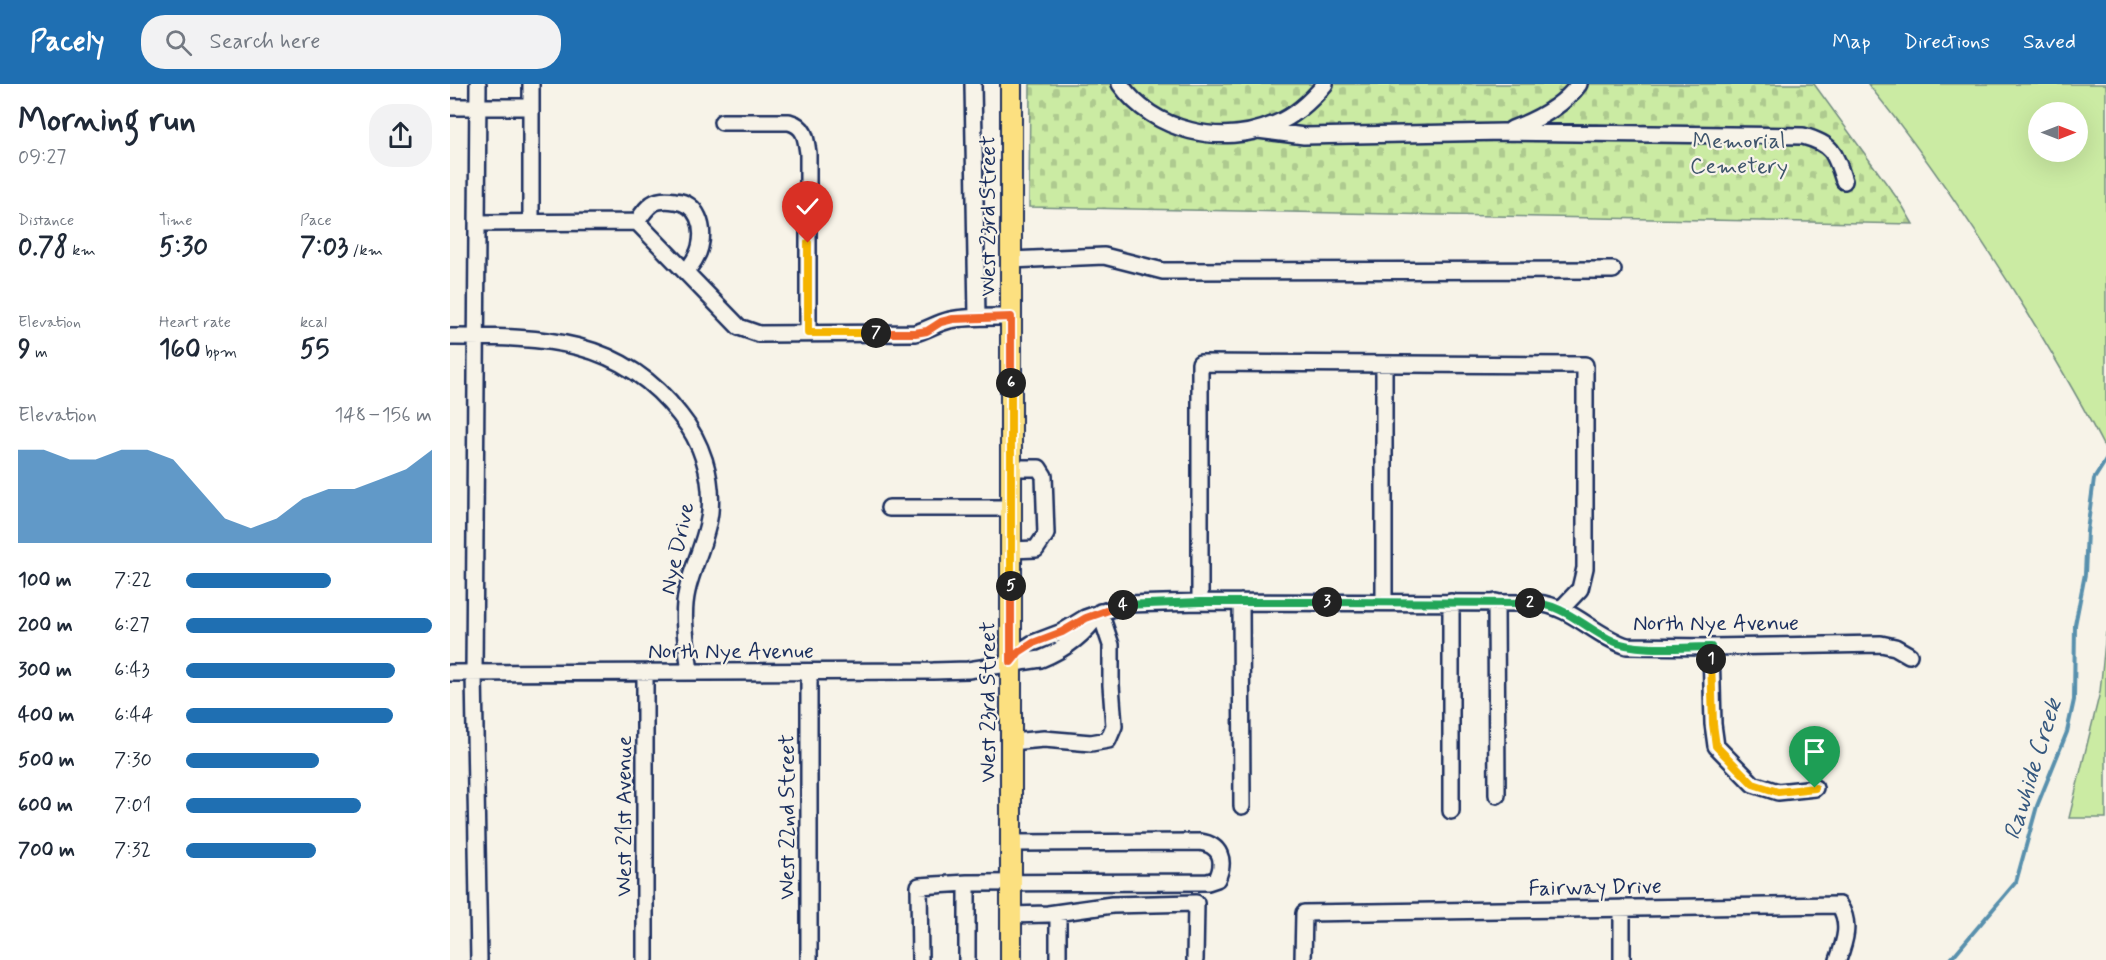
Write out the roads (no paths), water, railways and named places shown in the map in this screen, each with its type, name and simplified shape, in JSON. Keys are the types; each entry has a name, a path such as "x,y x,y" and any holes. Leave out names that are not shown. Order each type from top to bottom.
{"main road":[{"name":"West 23rd Street","path":"1011,84 1011,960"}],"street":[{"path":"478,84 474,674 479,960"},
{"path":"531,84 531,222"},
{"path":"973,84 977,317"},
{"path":"1120,84 1148,111 1174,126 1208,135 1232,135 1276,124 1296,112 1325,84"},
{"path":"1503,132 1549,111 1570,95 1579,84"},
{"path":"450,106 531,107"},
{"path":"722,122 789,122 803,129 808,153 808,333"},
{"path":"1258,130 1304,136 1503,132 1803,136 1821,140 1835,154 1844,181"},
{"path":"637,222 654,202 677,201 697,211 700,223 700,246 696,258 686,272"},
{"path":"477,223 637,222 739,327 759,334 915,333 927,331 941,322 977,317 1011,317"},
{"path":"1010,260 1104,256 1163,271 1613,270"},
{"name":"Nye Drive","path":"450,337 548,339 607,355 633,369 654,385 691,428 704,458 710,486 710,512 706,535 687,592 685,622 690,672"},
{"path":"1200,602 1200,363 1585,365 1585,568 1580,589 1561,609"},
{"path":"1384,365 1384,602"},
{"path":"1011,468 1039,468 1044,476 1046,534 1036,549 1011,550"},
{"path":"889,508 1011,508"},
{"name":"North Nye Avenue","path":"450,673 953,671 1041,658 1065,647 1084,634 1100,612 1126,604 1200,602 1542,603 1561,609 1614,642 1627,646 1881,644 1895,647 1909,655"},
{"path":"1241,602 1242,806"},
{"path":"1451,602 1451,811"},
{"path":"1496,602 1497,795"},
{"path":"1011,742 1044,739 1091,743 1108,740 1114,726 1111,685 1112,645 1100,612"},
{"path":"1711,647 1713,724 1716,746 1753,784 1778,792 1815,788"},
{"name":"West 21st Avenue","path":"645,673 645,960"},
{"name":"West 22nd Street","path":"809,673 809,960"},
{"path":"920,960 919,885 1208,882 1217,879 1222,868 1218,851 1210,844 1200,842 1010,843"},
{"path":"967,883 967,960"},
{"path":"1010,915 1058,913 1112,905 1196,903 1194,960"},
{"name":"Fairway Drive","path":"1303,960 1304,913 1839,905 1847,925 1838,960"},
{"path":"1622,908 1622,960"},
{"path":"1058,913 1058,960"}],"waterway":[{"name":"Rawhide Creek","path":"1950,960 2016,882 2037,806 2067,732 2074,700 2075,625 2085,574 2087,531 2094,479 2106,460"}],"park label":[{"name":"Memorial Cemetery","path":"1739,152"}]}
